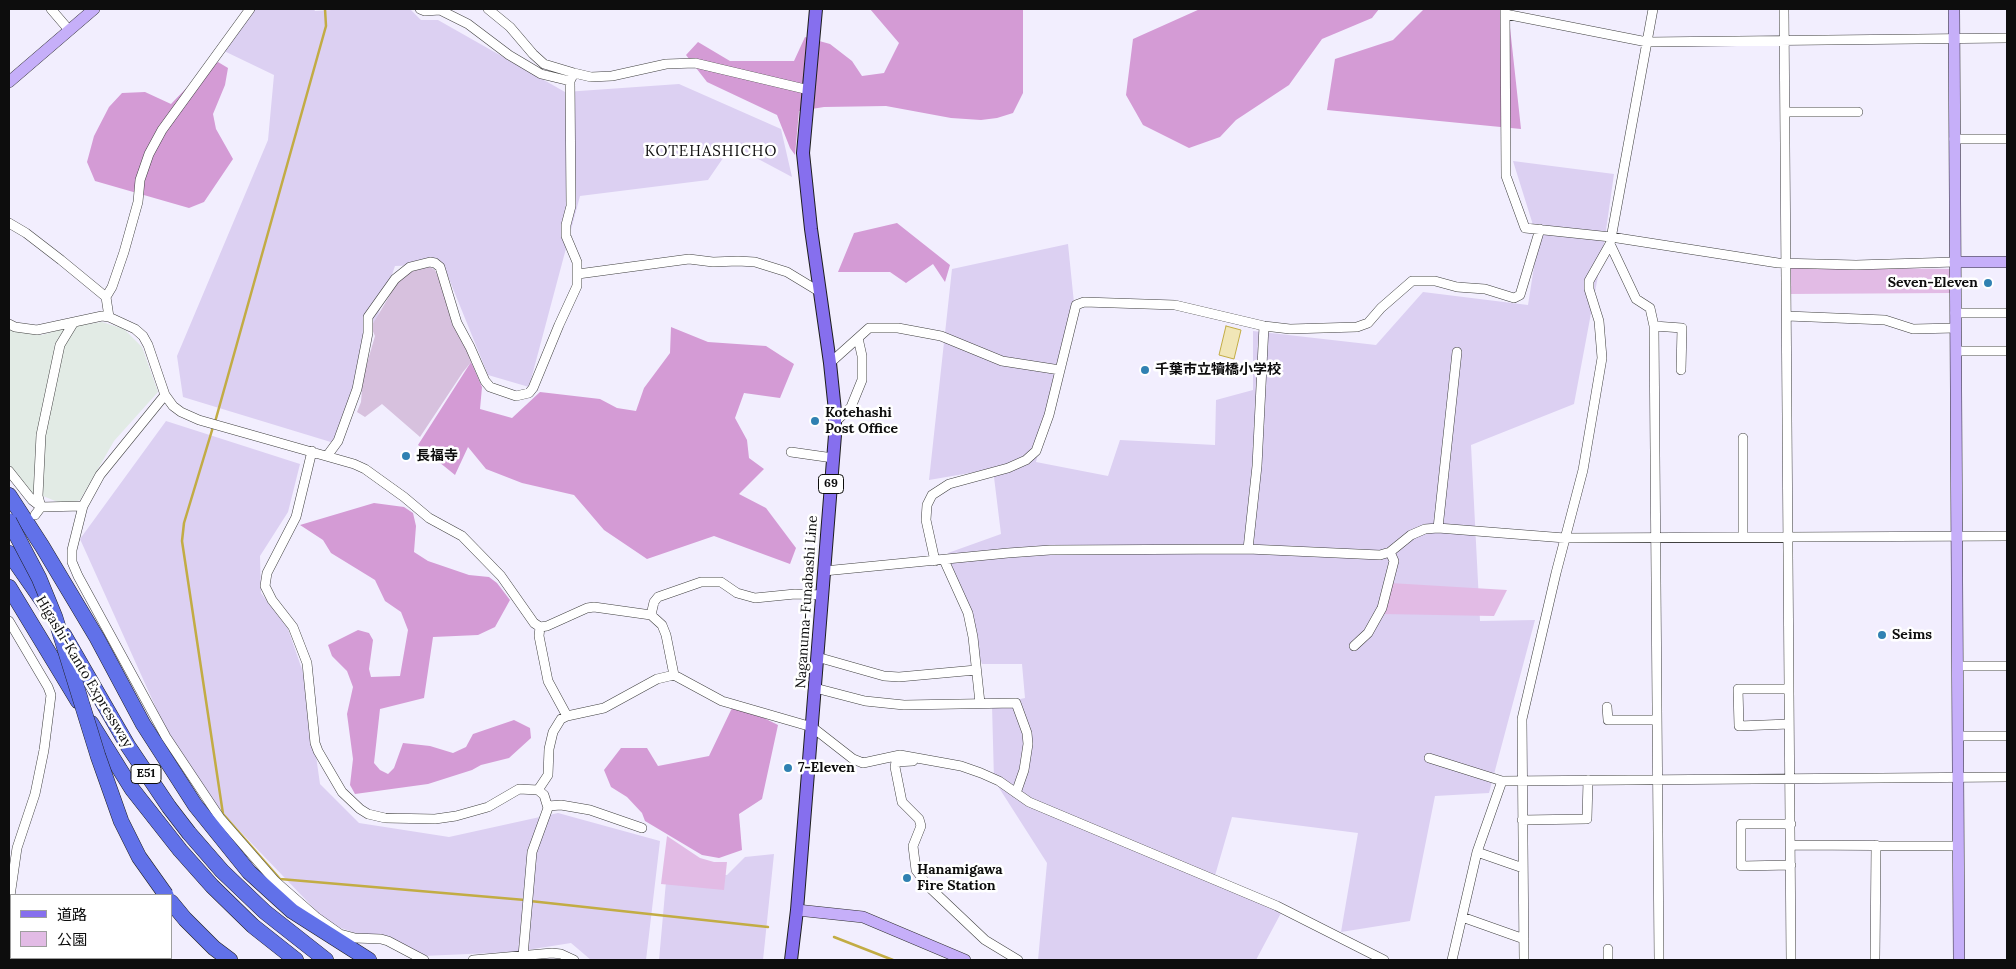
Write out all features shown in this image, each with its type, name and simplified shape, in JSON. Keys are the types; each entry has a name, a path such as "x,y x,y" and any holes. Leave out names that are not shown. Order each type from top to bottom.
{"highway":[{"path":"9,495 42,546 96,638 143,724 195,805 249,872 292,912 370,960"},
{"path":"9,521 39,578 55,616 98,756 121,820 139,856 165,894"},
{"name":"Higashi-Kanto Expressway","path":"9,553 44,603 132,753 189,834 222,871 265,912 326,960"},
{"name":"Higashi-Kanto Expressway","path":"9,588 113,760 154,818 212,886 253,926 296,960"},
{"path":"172,903 185,920 230,960"}],"main road":[{"name":"Naganuma-Funabashi Line","path":"791,960 812,727 835,422 830,363 803,153 816,9"}],"street":[{"path":"51,9 68,30"},
{"path":"9,82 94,9"},
{"path":"109,318 106,297 112,287 124,252 138,202 140,180 149,154 162,130 250,9"},
{"path":"420,9 425,11 440,10 468,24 509,55 541,74 572,78 612,76 666,64 695,63 809,90"},
{"path":"488,9 510,27 544,64 572,78"},
{"path":"1524,960 1522,719 1583,470 1602,358 1599,321 1589,289 1589,281 1610,240 1654,9"},
{"path":"1784,9 1791,960"},
{"path":"1954,9 1959,960"},
{"path":"2007,38 1647,42 1505,11 1506,176 1525,228 1786,264 2007,262"},
{"path":"327,456 338,441 357,388 368,333 368,317 395,279 410,267 430,262 440,267 457,323 485,381 490,387 516,396 529,392 532,388 575,293 578,274 578,262 566,236 566,225 572,206 572,78"},
{"path":"1785,112 1858,112"},
{"path":"1954,139 2007,139"},
{"path":"9,223 26,233 106,297"},
{"path":"980,703 973,637 968,613 940,561 926,520 927,505 932,495 949,484 1008,468 1026,460 1036,451 1049,415 1076,305 1084,302 1176,305 1264,326 1290,329 1357,327 1368,323 1381,308 1412,281 1435,281 1457,287 1485,289 1514,298 1520,295 1540,229"},
{"path":"1610,240 1636,299 1650,308 1654,326 1658,960"},
{"path":"578,274 689,259 714,262 755,262 779,269 820,292"},
{"path":"1955,313 2007,313"},
{"path":"1787,316 1885,320 1913,329 1955,328"},
{"path":"9,324 15,327 37,330 92,317 109,318 135,330 143,336 148,345 165,395 173,406 189,417 327,456 365,469 429,518 462,536 501,576 534,623 540,627 594,607 606,607 651,615 662,626 666,635 674,675"},
{"path":"38,511 41,435 60,345 74,322"},
{"path":"1248,549 1257,466 1264,326"},
{"path":"1654,326 1682,328 1681,370"},
{"path":"830,363 869,328 898,328 941,336 1002,361 1060,370"},
{"path":"835,422 851,407 862,380 862,356 858,338"},
{"path":"1956,351 2007,352"},
{"path":"1438,528 1458,352"},
{"path":"165,395 100,475 83,506 72,550 72,562 78,576 166,737 220,818 276,881 316,917 340,934 355,938 388,941 424,960"},
{"path":"1743,438 1743,537"},
{"path":"312,452 296,517 267,573 264,586 272,600 293,627 298,638 308,672 315,743 318,751 342,792 368,814 384,818 401,820 456,816 488,807 519,789 538,790 544,795 548,806 532,852 523,956"},
{"path":"791,452 833,458"},
{"path":"9,471 32,500 38,511"},
{"path":"38,511 83,506"},
{"path":"824,571 1050,550 1248,549 1374,555 1390,552 1411,535 1425,529 1438,528 1565,538 2007,536"},
{"path":"1354,646 1368,633 1382,608 1394,561 1390,552"},
{"path":"651,615 654,602 658,597 701,582 721,582 737,593 755,598 795,594 822,595"},
{"path":"9,621 48,687 50,695 44,750 35,794 17,848 10,894"},
{"path":"540,627 539,636 548,681 567,716"},
{"path":"817,657 884,676 899,677 976,670"},
{"path":"1957,666 2007,666"},
{"path":"538,790 548,775 549,749 556,725 567,716 604,708 657,680 674,675 722,701 812,727 853,759 863,764 900,755 961,766 981,773 999,781 1029,802 1277,906 1384,960"},
{"path":"815,688 865,700 904,705 1016,703 1027,733 1028,744 1024,770 1016,793"},
{"path":"1789,689 1738,689 1739,726 1790,724"},
{"path":"1607,708 1608,720 1656,720"},
{"path":"1958,736 2007,736"},
{"path":"1429,758 1502,781 2007,777"},
{"path":"926,760 896,762 894,767 902,802 919,819 921,826 912,846 916,870 928,886 985,940 1018,960"},
{"path":"1522,820 1587,819 1588,780"},
{"path":"1452,960 1477,852 1502,781"},
{"path":"548,806 567,806 590,810 642,828"},
{"path":"1791,824 1741,824 1741,866 1791,865"},
{"path":"1791,845 1958,846"},
{"path":"1876,845 1876,960"},
{"path":"1477,852 1523,868"},
{"path":"797,910 863,917 966,960"},
{"path":"1462,917 1524,939"},
{"path":"1608,949 1608,960"},
{"path":"473,960 552,953 561,954 574,960"}],"shaded area":[{"path":"252,9 314,9 315,11 410,9 421,20 438,20 565,92 679,84 781,129 792,177 732,145 708,180 580,196 529,387 488,375 443,264 395,266 334,443 183,397 177,356 268,140 274,75 222,50"},
{"path":"870,9 1023,9 1023,93 1013,113 981,120 951,118 886,106 824,107 799,111 795,155 790,148 777,115 707,82 686,55 698,42 730,61 794,61 805,37 830,44 852,61 862,76 884,73 899,43"},
{"path":"1200,9 1379,9 1372,18 1322,39 1289,85 1236,120 1220,137 1189,148 1143,125 1126,95 1133,39"},
{"path":"1424,9 1508,9 1521,129 1327,110 1335,59 1393,40"},
{"path":"218,62 228,68 225,85 213,114 216,129 233,159 204,202 189,208 95,181 87,162 94,136 109,107 122,93 145,92 171,104 197,77"},
{"path":"1513,161 1614,174 1604,244 1574,404 1471,445 1480,621 1535,620 1489,793 1435,796 1410,921 1341,932 1358,833 1232,817 1214,879 1281,913 1256,960 1038,960 1047,863 994,780 992,705 1025,698 1022,664 982,664 948,553 1001,534 993,469 929,480 952,269 1068,244 1074,303 1036,462 1108,476 1120,440 1215,445 1216,400 1253,390 1253,331 1376,345 1423,292 1528,305 1538,241"},
{"path":"897,223 950,265 945,282 933,264 906,283 890,272 838,272 854,233"},
{"path":"430,267 435,270 440,281 472,361 420,437 382,404 365,417 357,412 361,402 363,377 375,336 371,327 400,278 414,269"},
{"path":"102,322 124,329 142,347 158,392 114,441 80,500 65,505 43,496 44,438 63,347 75,326"},
{"path":"1226,326 1241,330 1234,359 1219,355"},
{"path":"671,327 708,342 766,346 794,364 780,398 744,393 735,418 747,440 749,458 764,469 739,494 766,508 796,548 790,564 714,536 647,559 604,530 574,495 522,483 486,469 468,447 455,475 418,445 471,362 482,387 480,409 512,418 540,392 600,399 617,408 636,411 644,388 670,353"},
{"path":"9,328 42,335 65,328 55,344 34,495 9,464"},
{"path":"166,421 300,464 288,512 260,556 261,593 288,629 305,678 320,784 359,823 449,837 558,813 660,841 646,960 591,960 571,943 514,952 423,956 329,924 210,800 170,739 80,539"},
{"path":"374,503 404,507 413,513 416,526 414,552 428,561 469,575 489,577 497,583 510,600 495,627 478,635 433,637 424,698 380,709 374,763 380,770 388,774 394,768 403,743 430,746 453,753 466,747 473,734 514,720 530,728 531,738 509,758 481,765 472,770 428,784 355,794 350,785 353,759 347,714 353,687 347,671 332,656 328,645 358,630 369,633 373,640 369,669 371,677 400,676 408,630 401,612 385,601 375,580 331,553 323,540 300,525"},
{"path":"732,708 764,718 778,725 762,799 739,814 742,850 719,858 702,855 645,821 642,813 627,797 611,787 604,770 621,748 647,748 658,766 709,756"},
{"path":"669,848 703,873 727,875 745,857 774,854 763,960 659,960"}],"green space":[{"path":"1791,267 1951,269 1951,293 1789,294 1788,271"},
{"path":"1390,583 1507,590 1494,616 1381,614"},
{"path":"667,836 700,858 714,862 727,862 724,890 661,884"}],"waterway":[{"path":"215,422 326,26 325,9"},
{"path":"213,427 184,523 182,541 223,814 280,879 525,900"},
{"path":"530,901 768,927"},
{"path":"834,937 893,960"}],"place":[{"name":"Seven-Eleven","path":"1988,283"},
{"name":"千葉市立犢橋小学校","path":"1145,370"},
{"name":"Kotehashi Post Office","path":"815,421"},
{"name":"長福寺","path":"406,456"},
{"name":"Seims","path":"1882,635"},
{"name":"7-Eleven","path":"788,768"},
{"name":"Hanamigawa Fire Station","path":"907,878"}],"district":[{"name":"KOTEHASHICHO","path":"711,152"}]}
